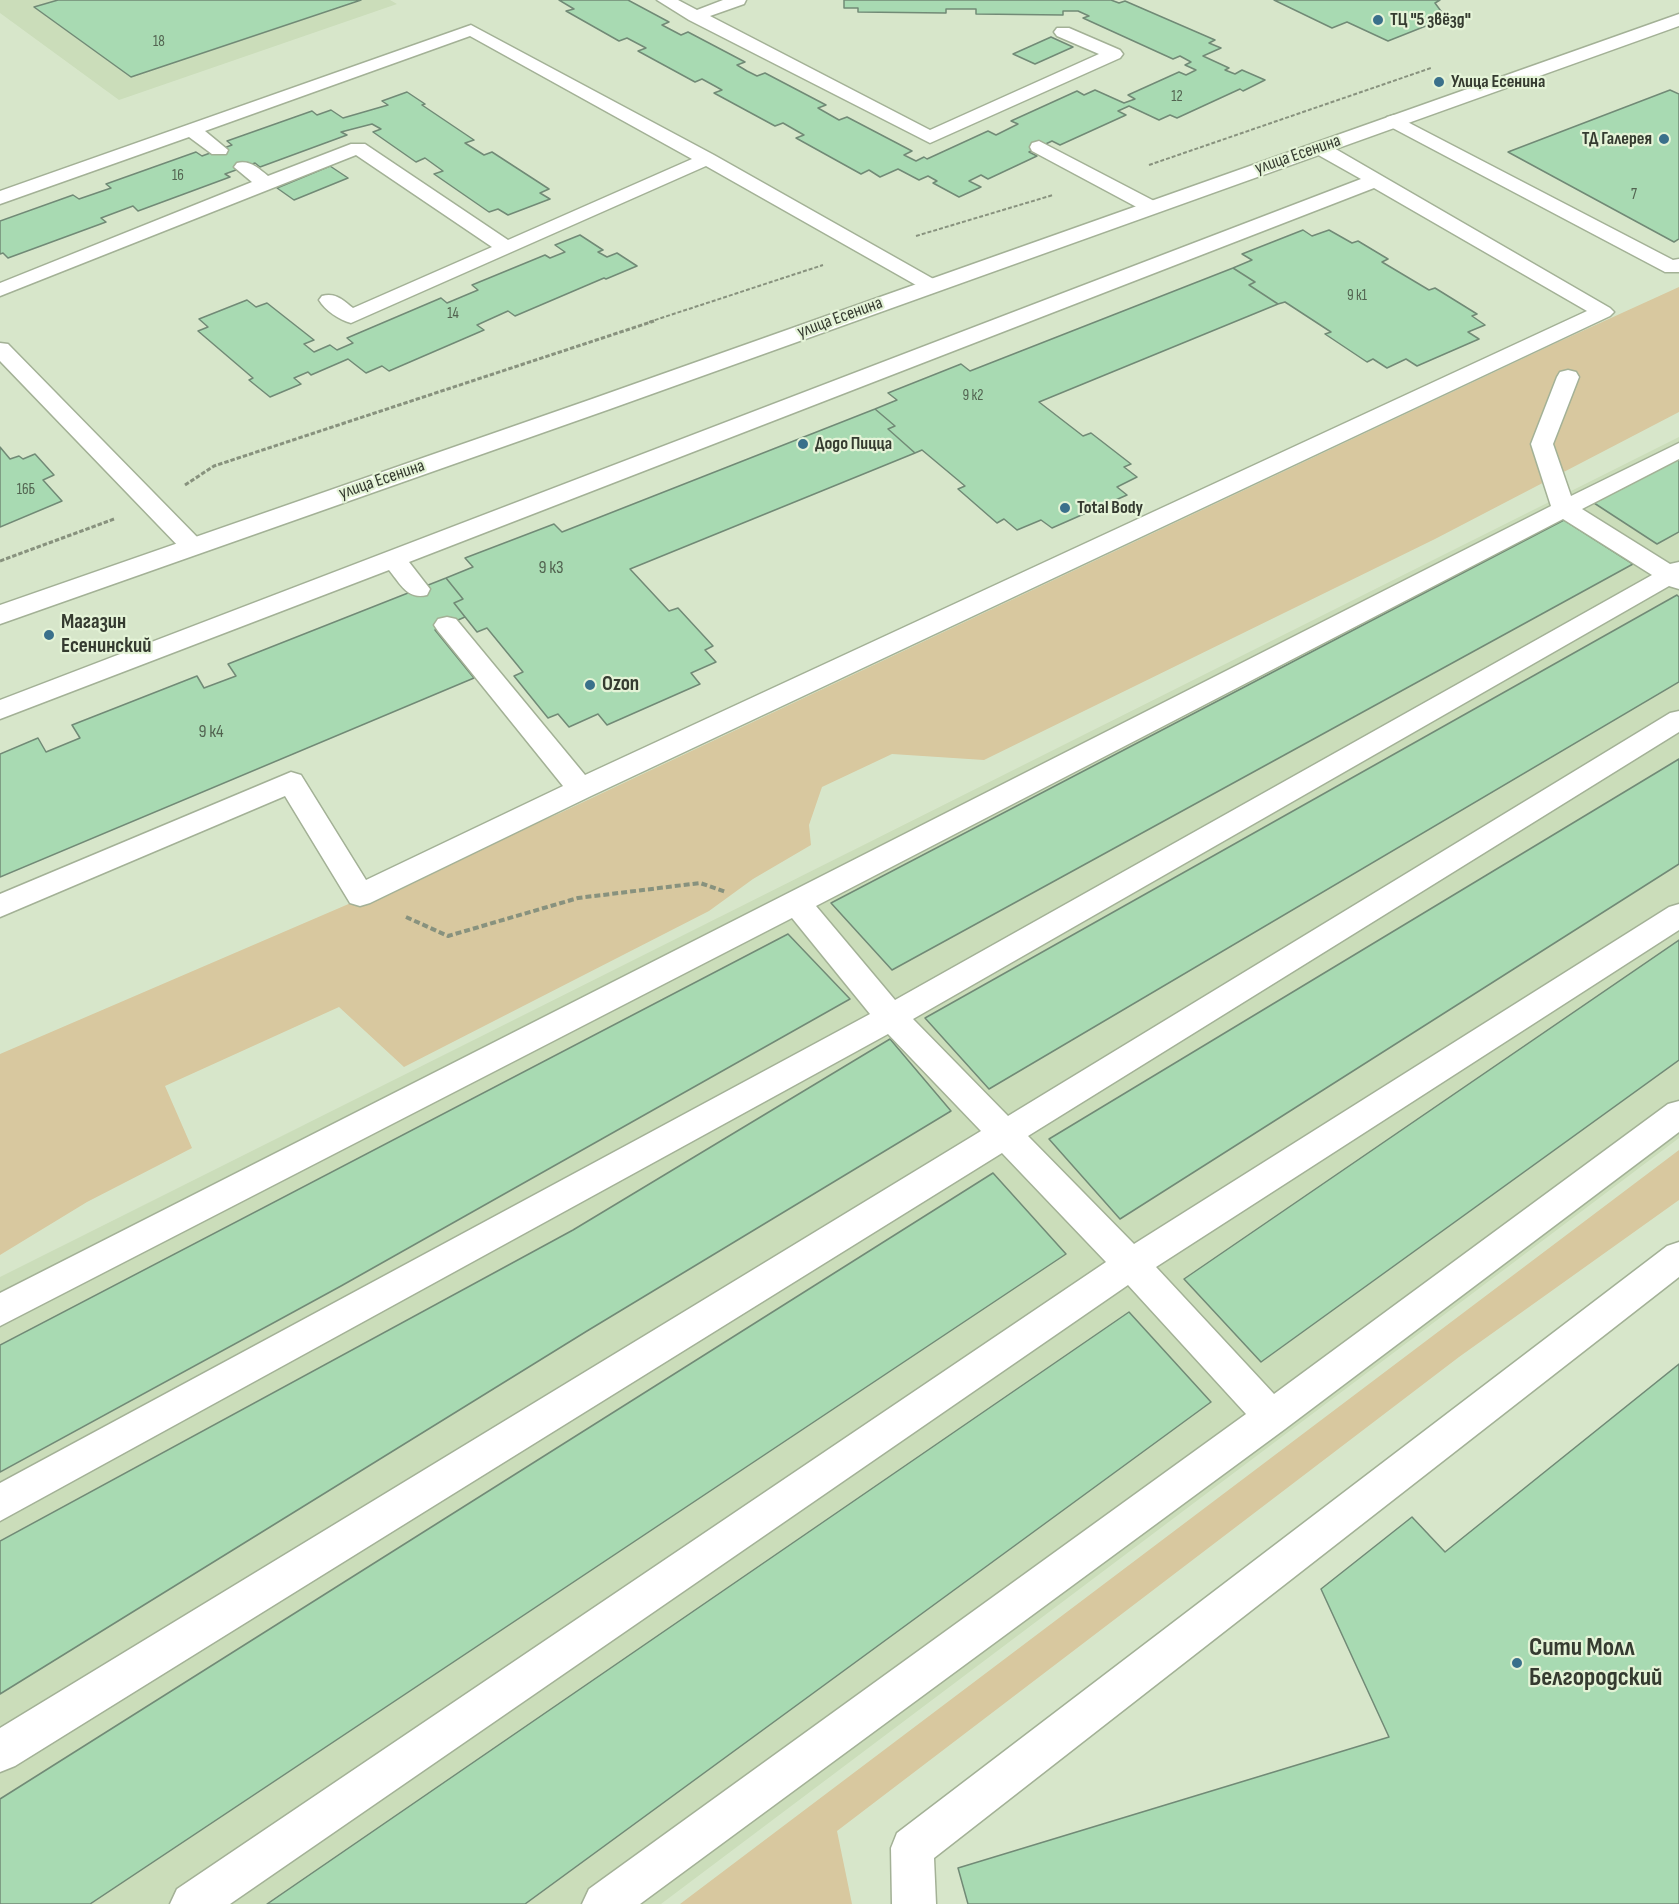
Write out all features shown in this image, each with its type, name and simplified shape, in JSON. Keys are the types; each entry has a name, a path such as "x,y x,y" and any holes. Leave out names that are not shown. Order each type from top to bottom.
{"street":[{"name":"улица Есенина","path":"0,615 601,404 1679,20"}],"lane":[{"path":"665,0 930,137 1114,54 1063,32"},
{"path":"695,16 738,0"},
{"path":"0,198 471,30 707,159 930,285"},
{"path":"978,115 997,125"},
{"path":"1394,121 1672,268 1679,265"},
{"path":"191,130 219,150"},
{"path":"1039,147 1151,207"},
{"path":"0,291 358,148 507,248"},
{"path":"0,906 291,782 360,895 581,789 1603,312 1320,148"},
{"path":"329,300 351,317 707,159"},
{"path":"243,167 266,183"},
{"path":"0,710 1374,181"},
{"path":"0,349 192,546"},
{"path":"0,1503 891,1017 1676,576 1563,508 1542,444 1568,377"},
{"path":"0,1310 1679,450"},
{"path":"393,559 418,589"},
{"path":"447,625 581,789"},
{"path":"0,1752 1679,720"},
{"path":"787,907 1003,1134 1131,1264 1272,1417"},
{"path":"192,1904 1131,1264 1679,915"},
{"path":"604,1904 1272,1417 1679,1113"},
{"path":"914,1904 912,1848 1679,1257"}],"path":[{"path":"0,561 153,505 214,466 869,250 1102,181 1439,65"},
{"path":"360,895 448,936 578,898 700,883 787,907"}],"shaded area":[{"path":"0,0 390,0 397,4 119,100 0,13"},
{"path":"1679,287 1679,412 1435,539 984,760 892,754 822,787 809,825 811,845 753,879 709,911 404,1067 339,1007 165,1086 192,1148 87,1202 0,1255 0,1054 560,813"},
{"path":"1679,437 1679,1138 661,1904 0,1904 0,1277"},
{"path":"1679,1150 1679,1200 1459,1357 837,1831 852,1904 680,1904"}],"building":[{"path":"58,0 361,0 131,77 34,7"},
{"path":"559,0 628,0 669,22 662,25 681,35 688,32 745,62 737,65 747,71 757,76 765,73 826,105 818,108 839,120 847,117 912,151 904,155 916,161 924,157 927,159 988,131 996,135 1018,124 1011,121 1077,91 1084,95 1095,90 1124,103 1135,99 1128,95 1179,72 1186,75 1196,70 1185,65 1191,62 1180,56 1173,59 1083,18 1089,16 1078,11 1063,11 1063,15 976,14 976,9 946,9 946,13 858,12 858,8 844,8 844,0 1111,0 1119,3 1125,1 1215,40 1209,43 1221,48 1203,56 1229,68 1225,70 1235,74 1242,70 1265,80 1177,118 1170,115 1159,120 1129,106 1118,111 1126,115 1060,145 1052,141 1029,152 1037,156 988,179 981,175 969,181 981,187 959,197 933,183 937,181 928,176 919,180 898,169 880,177 869,170 861,174 796,138 804,135 783,123 775,126 714,93 722,90 713,85 702,79 695,82 638,51 646,48 627,38 619,41 566,11 574,9"},
{"name":"ТЦ \"5 звёзд\"","path":"1274,0 1440,0 1435,3 1446,18 1388,41 1347,22 1332,28"},
{"path":"1051,37 1073,47 1035,64 1013,54"},
{"path":"1670,90 1679,94 1679,239 1674,242 1508,152"},
{"path":"407,92 425,104 422,105 474,140 465,143 484,155 492,152 549,189 540,193 550,199 508,215 498,209 489,212 434,174 443,171 425,158 416,162 373,132 381,129 372,124 341,132 347,135 260,167 255,163 225,174 230,177 138,211 133,206 101,218 106,222 8,258 3,253 0,254 0,221 73,195 79,199 111,188 106,184 196,152 202,156 232,145 227,141 312,111 317,115 331,110 343,118 388,105 382,101"},
{"path":"330,166 348,178 294,200 277,188"},
{"path":"1303,230 1312,236 1329,230 1352,243 1358,241 1388,259 1382,262 1429,290 1435,288 1477,314 1472,316 1485,325 1468,332 1479,339 1417,366 1406,359 1387,368 1373,359 1367,362 1325,334 1331,332 1285,302 1278,304 1249,285 1255,282 1233,268 1252,260 1242,254"},
{"path":"580,235 603,250 598,252 607,257 617,253 637,266 515,316 508,311 477,325 484,330 389,371 382,366 366,373 348,359 311,375 308,372 294,378 301,384 270,397 249,380 253,378 198,331 208,327 199,319 247,300 256,307 267,303 314,340 304,344 314,352 330,345 337,350 353,343 347,338 441,298 447,303 478,290 472,285 545,255 550,258 565,252 555,245"},
{"path":"1233,268 1255,282 1249,285 1278,304 1039,402 1083,436 1091,433 1131,464 1124,467 1137,477 1117,487 1127,495 1052,528 1041,520 1017,530 1004,519 997,523 958,489 965,486 922,450 915,453 888,429 895,426 875,409 897,400 888,393 961,364 970,371"},
{"path":"875,409 895,426 888,429 915,453 630,569 669,611 678,608 713,646 705,650 716,662 691,673 700,684 607,725 598,714 569,727 558,714 548,718 514,676 523,672 487,628 477,632 454,603 463,599 446,578 473,567 465,558 554,524 562,532"},
{"path":"0,447 10,459 19,456 23,459 35,454 54,475 43,480 62,501 0,527"},
{"path":"1679,459 1679,532 1657,544 1594,503"},
{"path":"1564,520 1633,564 892,970 831,903"},
{"path":"446,578 463,599 454,603 465,617 435,630 474,678 0,877 0,754 38,738 46,752 80,738 72,725 197,676 204,688 236,676 228,664"},
{"path":"1677,595 1679,597 1679,682 989,1089 925,1018"},
{"path":"1679,759 1679,864 1120,1219 1049,1139"},
{"path":"788,934 850,999 341,1286 0,1472 0,1345"},
{"path":"1679,940 1679,1060 1261,1362 1184,1279"},
{"path":"890,1039 951,1111 587,1331 0,1694 0,1541 573,1230"},
{"path":"993,1173 1066,1254 90,1904 0,1904 0,1799"},
{"path":"1129,1312 1211,1402 525,1904 267,1904"},
{"name":"Сити Молл Белгородский","path":"1679,1364 1679,1904 968,1904 958,1868 1389,1737 1321,1589 1412,1517 1445,1552"}],"place":[{"name":"ТЦ \"5 звёзд\"","path":"1378,20"},
{"name":"Улица Есенина","path":"1439,82"},
{"name":"ТД Галерея","path":"1664,139"},
{"name":"Додо Пицца","path":"803,444"},
{"name":"Total Body","path":"1065,508"},
{"name":"Магазин Есенинский","path":"49,635"},
{"name":"Ozon","path":"590,685"},
{"name":"Сити Молл Белгородский","path":"1517,1663"}]}
